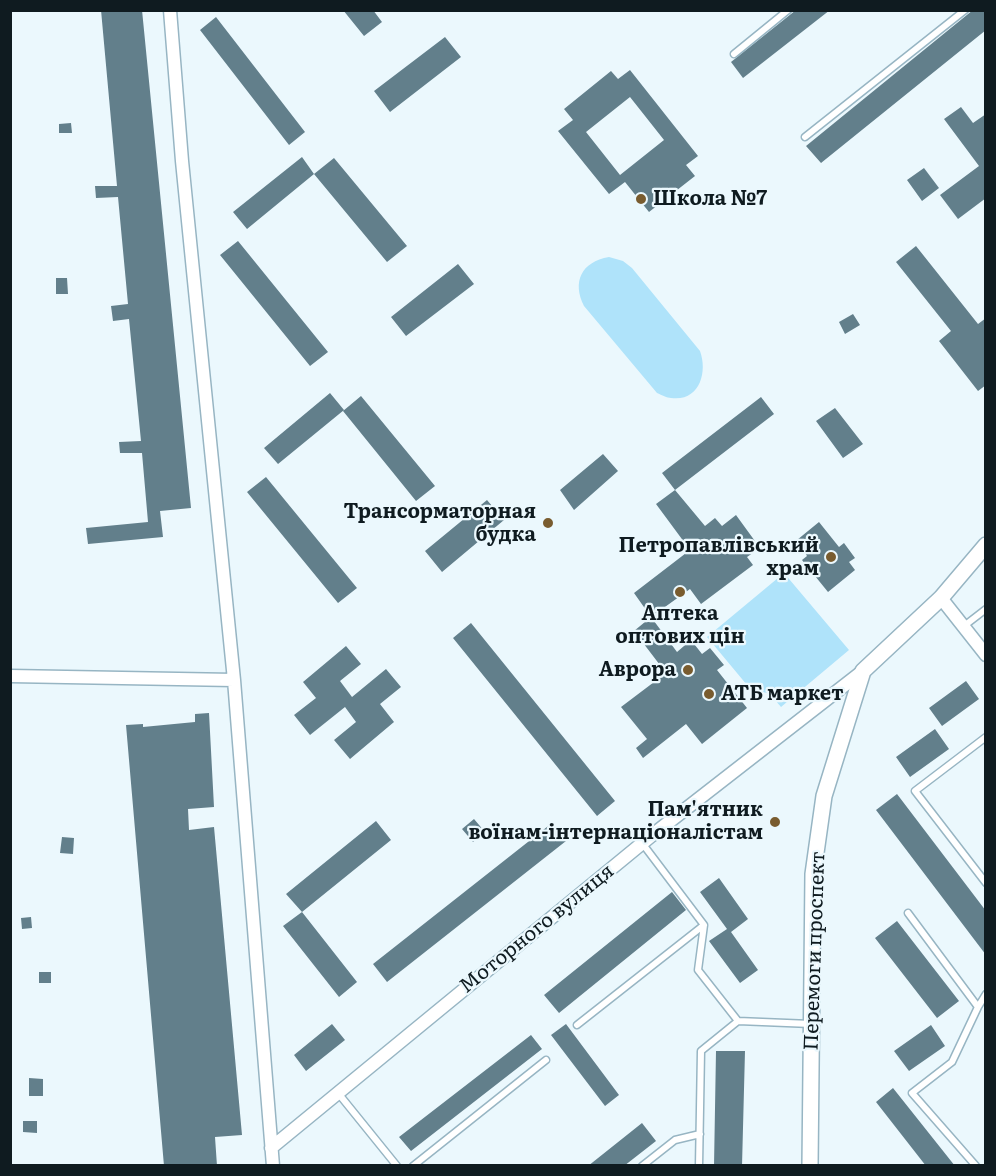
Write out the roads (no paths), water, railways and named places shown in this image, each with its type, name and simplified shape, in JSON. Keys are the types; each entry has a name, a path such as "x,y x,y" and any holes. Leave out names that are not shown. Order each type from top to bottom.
{"street":[{"path":"170,10 182,161 234,680 273,1166"},
{"path":"863,671 941,597 986,545"},
{"path":"941,597 986,655"},
{"name":"Моторного вулиця","path":"271,1148 642,843 863,671"},
{"name":"Перемоги проспект","path":"810,1166 813,874 824,796 863,671"},
{"path":"10,676 234,680"}],"lane":[{"path":"734,54 788,10"},
{"path":"805,137 965,10"},
{"path":"963,627 986,609"},
{"path":"986,737 915,791 986,883"},
{"path":"642,843 704,925 698,970 738,1021"},
{"path":"908,913 978,1007"},
{"path":"577,1025 704,925"},
{"path":"975,1166 912,1093 952,1062 986,994"},
{"path":"699,1166 701,1051 738,1021 812,1024"},
{"path":"413,1166 546,1060"},
{"path":"338,1094 398,1166"},
{"path":"642,1166 675,1140 700,1134"}],"place":[{"name":"Школа №7","path":"641,199"},
{"name":"Трансорматорная будка","path":"548,523"},
{"name":"Петропавлівський храм","path":"831,557"},
{"name":"Аптека оптових цін","path":"680,592"},
{"name":"Аврора","path":"688,670"},
{"name":"АТБ маркет","path":"709,694"},
{"name":"Пам'ятник воїнам-інтернаціоналістам","path":"775,822"}]}
